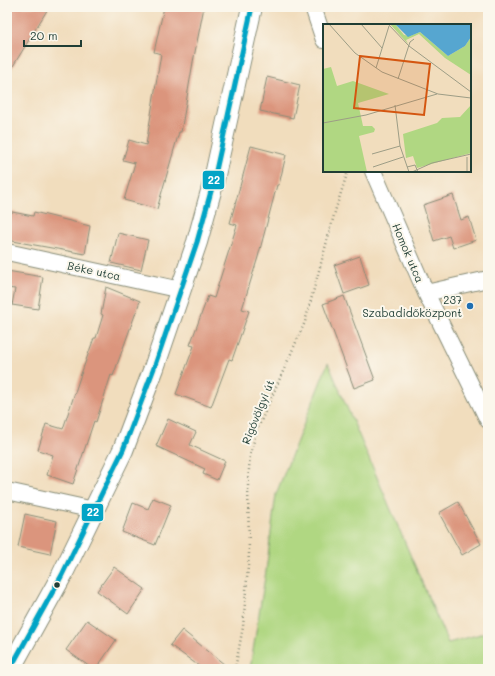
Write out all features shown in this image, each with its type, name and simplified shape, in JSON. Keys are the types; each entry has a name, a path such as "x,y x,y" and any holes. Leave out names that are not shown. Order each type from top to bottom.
{"street":[{"path":"10,669 62,575 123,450 154,368 197,242 213,184 252,7"},
{"path":"313,7 323,37"},
{"name":"Homok utca","path":"374,172 426,293 488,420"},
{"name":"Béke utca","path":"7,252 181,290"},
{"path":"426,293 488,279"},
{"path":"7,491 94,510"}],"path":[{"name":"Rigóvölgyi út","path":"235,669 243,627 249,554 248,483 250,455 257,430 305,322 336,208 348,172"}],"green space":[{"path":"328,363 448,643 488,632 488,669 250,669 266,571 276,494"}],"building":[{"path":"7,7 49,7 7,76"},
{"path":"164,7 204,7 181,132 179,132 157,209 124,200 135,163 123,160 129,140 146,145 161,54 154,52"},
{"path":"267,77 300,85 293,118 260,111"},
{"path":"251,146 286,155 279,185 277,185 258,257 242,309 249,311 232,360 229,359 211,407 176,394 194,346 190,345 208,296 214,298 237,225 230,223"},
{"path":"453,195 461,220 469,217 476,240 453,248 449,236 434,241 423,205"},
{"path":"7,211 33,216 34,212 90,226 85,254 7,240"},
{"path":"118,233 148,240 141,270 111,263"},
{"path":"360,256 369,285 344,294 334,265"},
{"path":"7,271 43,277 38,309 12,305 15,289 7,288"},
{"path":"106,287 140,301 113,376 111,375 96,422 94,421 73,484 47,475 53,455 38,450 46,424 63,429 103,315 101,314"},
{"path":"344,296 375,380 354,388 323,304"},
{"path":"168,419 196,432 190,445 225,461 217,480 203,474 205,469 156,446"},
{"path":"153,498 171,505 155,545 122,532 133,503 148,509"},
{"path":"458,502 481,544 462,555 439,513"},
{"path":"25,514 57,521 50,554 18,547"},
{"path":"114,567 145,589 128,614 97,591"},
{"path":"87,620 116,640 96,669 93,669 66,650"},
{"path":"182,630 230,669 203,669 170,645"}],"transit line":[{"name":"22","path":"10,669 62,575 123,450 154,368 197,242 213,184 252,7"}],"place":[{"name":"237 Szabadidőközpont","path":"470,306"}]}
